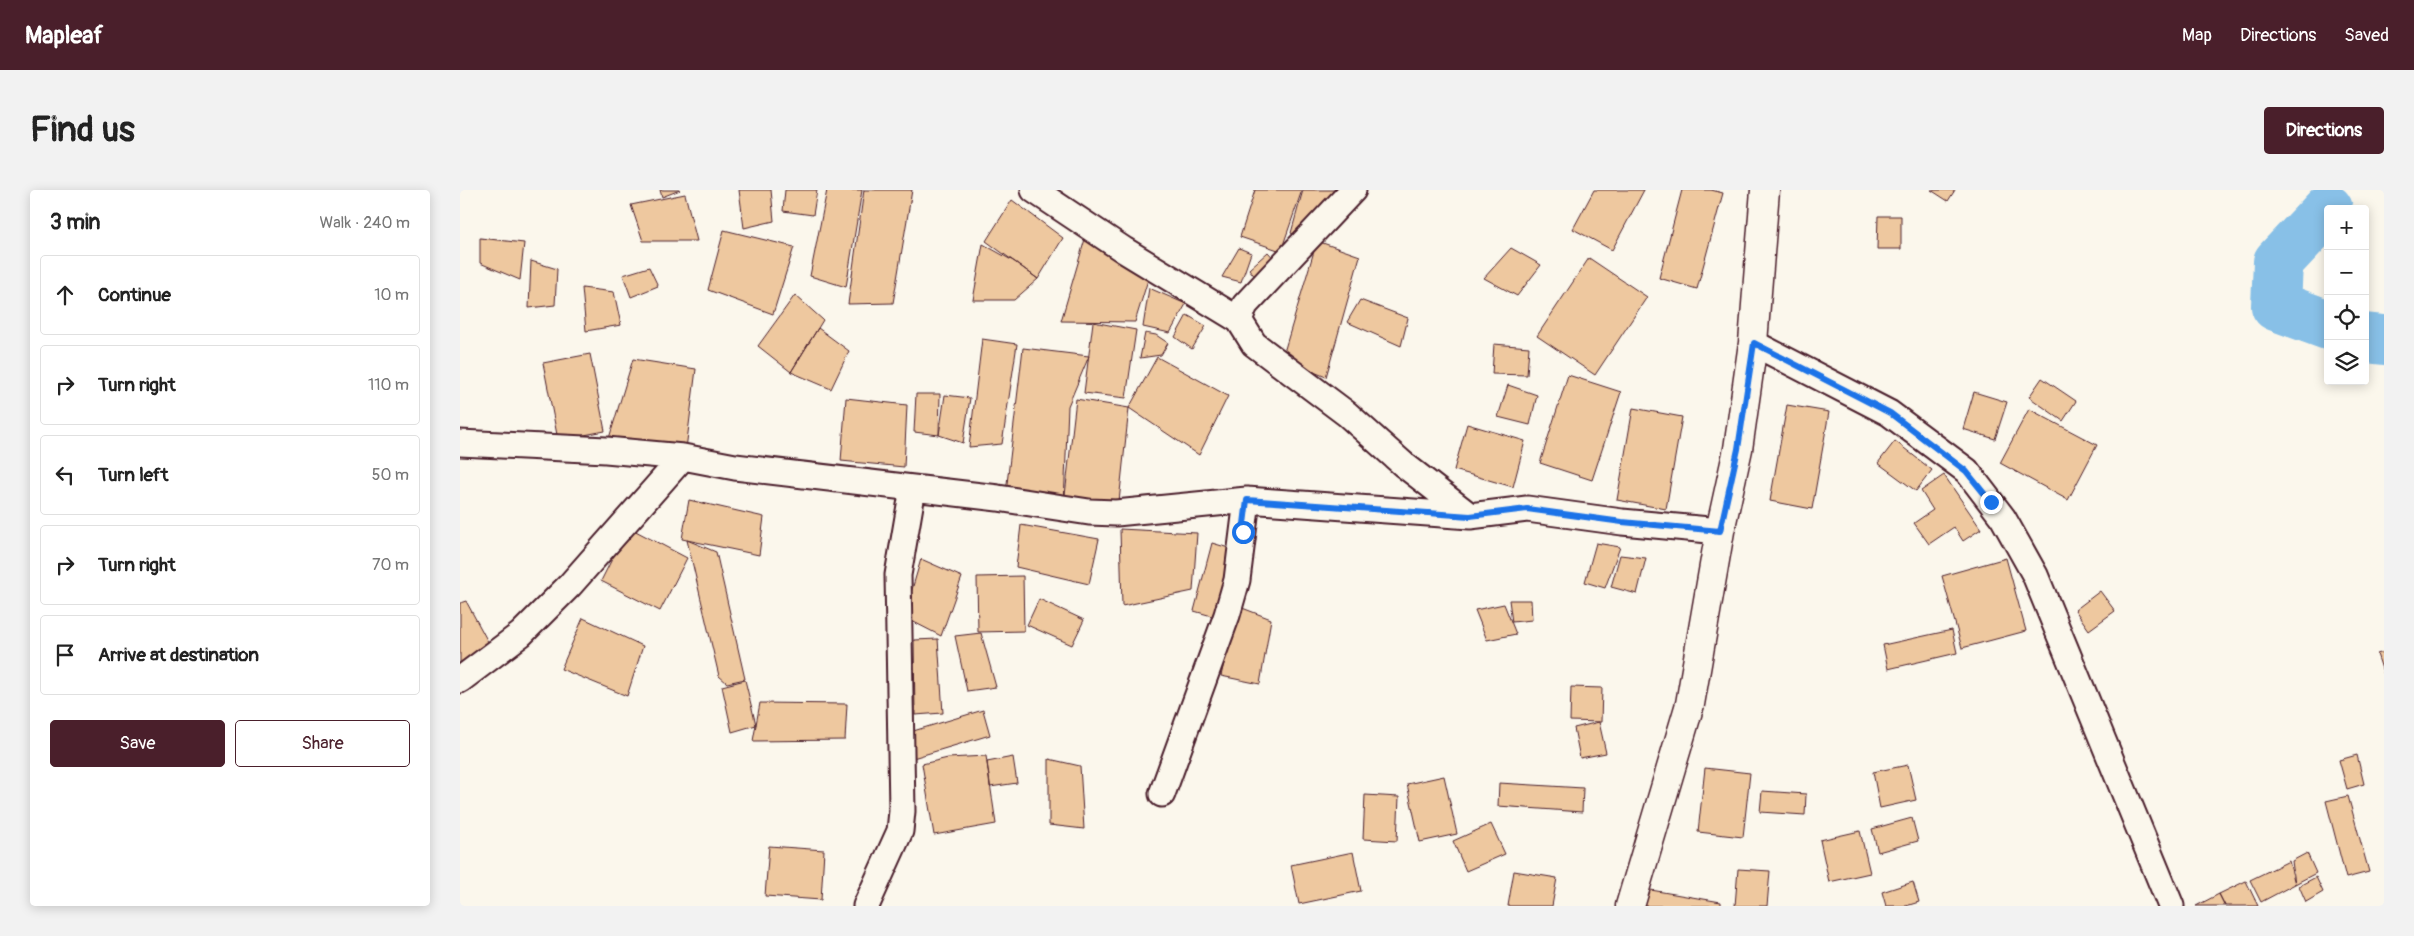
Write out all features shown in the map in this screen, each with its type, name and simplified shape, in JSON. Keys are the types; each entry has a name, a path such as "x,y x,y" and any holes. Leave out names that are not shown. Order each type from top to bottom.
{"main road":[{"path":"1630,906 1690,704 1720,531 1738,449 1754,343 1765,190"}],"street":[{"path":"1034,190 1124,250 1239,320 1254,344 1347,414 1402,464 1470,516"},
{"path":"1239,320 1245,305 1353,190"},
{"path":"1754,343 1890,413 1966,471 2003,518 2035,575 2171,906"},
{"path":"460,443 606,450 683,457 735,467 998,498 1060,509 1116,513 1247,500 1470,516 1527,509 1622,522 1720,531"},
{"path":"460,680 521,634 570,584 683,457"},
{"path":"866,906 900,831 902,811 898,575 913,488"},
{"path":"1162,794 1227,615 1237,580 1247,500"}],"building":[{"path":"660,190 680,190 662,197"},
{"path":"739,190 771,190 774,221 744,228"},
{"path":"785,190 817,190 813,215 783,211"},
{"path":"827,190 862,190 846,287 810,276"},
{"path":"864,190 912,190 893,303 848,304"},
{"path":"1255,190 1302,190 1281,251 1240,237"},
{"path":"1303,190 1334,190 1304,241 1291,233"},
{"path":"1594,190 1644,190 1612,250 1573,229"},
{"path":"1682,190 1711,190 1723,193 1697,289 1659,278"},
{"path":"1931,190 1955,190 1948,201"},
{"path":"685,194 697,241 643,241 631,205"},
{"path":"1012,200 1063,238 1038,279 986,241"},
{"path":"1878,216 1901,216 1901,249 1877,249"},
{"path":"724,230 794,247 773,314 708,290"},
{"path":"480,238 524,243 520,280 480,263"},
{"path":"1085,239 1150,273 1135,322 1061,321"},
{"path":"1317,241 1360,256 1326,377 1282,359"},
{"path":"983,244 1015,262 1038,279 1014,300 973,300"},
{"path":"1239,248 1251,253 1241,282 1222,277"},
{"path":"1511,248 1541,265 1517,296 1484,278"},
{"path":"1268,252 1277,262 1259,282 1249,269"},
{"path":"1589,258 1647,297 1595,375 1537,336"},
{"path":"531,261 557,269 555,305 529,308"},
{"path":"649,267 658,286 631,297 623,275"},
{"path":"582,288 614,292 621,325 586,331"},
{"path":"1149,288 1186,304 1170,333 1143,327"},
{"path":"795,295 823,320 791,372 758,346"},
{"path":"1360,300 1408,318 1401,346 1347,322"},
{"path":"1187,315 1206,326 1192,349 1175,337"},
{"path":"1093,322 1136,330 1126,398 1084,393"},
{"path":"818,328 849,351 831,389 791,372"},
{"path":"1145,333 1156,335 1168,343 1161,355 1140,358"},
{"path":"982,339 1017,344 1002,444 969,447"},
{"path":"1494,344 1529,347 1527,375 1492,374"},
{"path":"1023,348 1089,356 1068,406 1064,504 1006,492"},
{"path":"590,354 605,431 558,440 543,363"},
{"path":"1157,357 1228,396 1199,455 1129,408"},
{"path":"633,359 696,369 686,449 607,445"},
{"path":"1568,375 1621,392 1592,480 1540,463"},
{"path":"2042,378 2076,401 2063,421 2029,397"},
{"path":"1508,385 1537,395 1530,425 1498,417"},
{"path":"1974,392 2007,402 1995,439 1963,429"},
{"path":"916,394 940,394 939,435 914,432"},
{"path":"945,395 970,398 963,443 939,435"},
{"path":"846,398 907,405 904,467 841,461"},
{"path":"1076,399 1129,408 1118,511 1064,504"},
{"path":"1787,405 1829,412 1812,509 1770,501"},
{"path":"1633,408 1682,417 1666,509 1617,500"},
{"path":"2029,409 2097,445 2068,500 2000,463"},
{"path":"1467,424 1525,441 1513,487 1454,470"},
{"path":"1895,441 1932,470 1916,491 1878,463"},
{"path":"1944,475 1981,529 1963,541 1954,527 1929,544 1914,523 1933,510 1921,491"},
{"path":"689,500 764,517 759,555 682,539"},
{"path":"1021,525 1099,539 1089,584 1016,567"},
{"path":"628,527 687,558 660,611 601,581"},
{"path":"1120,529 1197,533 1193,591 1122,606"},
{"path":"687,540 716,552 745,679 727,683 719,676"},
{"path":"1212,543 1239,551 1219,618 1194,611"},
{"path":"1596,543 1620,547 1605,588 1585,582"},
{"path":"1620,555 1646,558 1637,594 1611,587"},
{"path":"2006,558 2026,631 1962,648 1942,576"},
{"path":"921,559 962,577 941,636 904,617"},
{"path":"1023,576 1024,631 978,632 977,577"},
{"path":"2100,591 2115,611 2089,630 2075,610"},
{"path":"1039,599 1084,620 1072,645 1027,625"},
{"path":"1509,600 1531,600 1532,620 1512,622"},
{"path":"466,601 494,653 460,666 460,603"},
{"path":"1504,604 1516,634 1487,640 1475,610"},
{"path":"1237,606 1271,619 1260,684 1221,676"},
{"path":"583,618 643,646 627,696 561,669"},
{"path":"1952,630 1957,653 1888,669 1883,645"},
{"path":"981,633 996,687 967,691 955,636"},
{"path":"938,639 943,713 915,715 914,640"},
{"path":"2384,652 2384,675 2377,654"},
{"path":"745,680 756,725 732,732 722,686"},
{"path":"1571,687 1602,688 1601,722 1570,721"},
{"path":"760,703 847,704 845,740 753,741"},
{"path":"983,710 990,735 913,758 910,732"},
{"path":"1599,722 1606,753 1580,758 1574,728"},
{"path":"2357,755 2364,784 2347,789 2339,760"},
{"path":"986,756 996,824 934,835 922,764 948,758"},
{"path":"1013,757 1017,783 990,787 987,762"},
{"path":"1049,759 1080,766 1084,829 1049,825"},
{"path":"1908,765 1916,800 1880,808 1873,772"},
{"path":"1705,768 1750,773 1743,837 1698,832"},
{"path":"1444,776 1457,834 1420,842 1407,784"},
{"path":"1499,783 1583,788 1582,812 1498,806"},
{"path":"1762,791 1806,794 1805,815 1760,812"},
{"path":"1365,795 1399,797 1397,841 1363,839"},
{"path":"2348,796 2369,872 2346,878 2326,801"},
{"path":"1912,818 1918,841 1878,852 1872,829"},
{"path":"1491,824 1505,854 1466,871 1453,841"},
{"path":"1860,831 1870,873 1829,882 1820,840"},
{"path":"769,846 824,850 821,900 765,896"},
{"path":"1353,852 1361,891 1299,904 1291,865"},
{"path":"2307,853 2316,873 2295,884 2292,861"},
{"path":"2289,861 2295,884 2261,902 2250,880"},
{"path":"1738,869 1770,871 1767,906 1735,906"},
{"path":"1514,871 1557,878 1552,906 1508,906"},
{"path":"2316,877 2323,892 2306,902 2299,886"},
{"path":"2246,881 2258,906 2225,906 2219,894"},
{"path":"1913,882 1919,902 1906,906 1886,906 1882,892"},
{"path":"1645,889 1721,902 1721,906 1642,906"},
{"path":"2219,894 2225,906 2196,906"}],"waterway":[{"path":"2324,213 2278,262 2276,306 2324,324"},
{"path":"2369,338 2384,340"}],"route":[{"path":"1243,532 1247,500 1470,516 1527,509 1622,522 1720,531 1738,449 1754,343 1890,413 1966,471 1991,502"}]}
